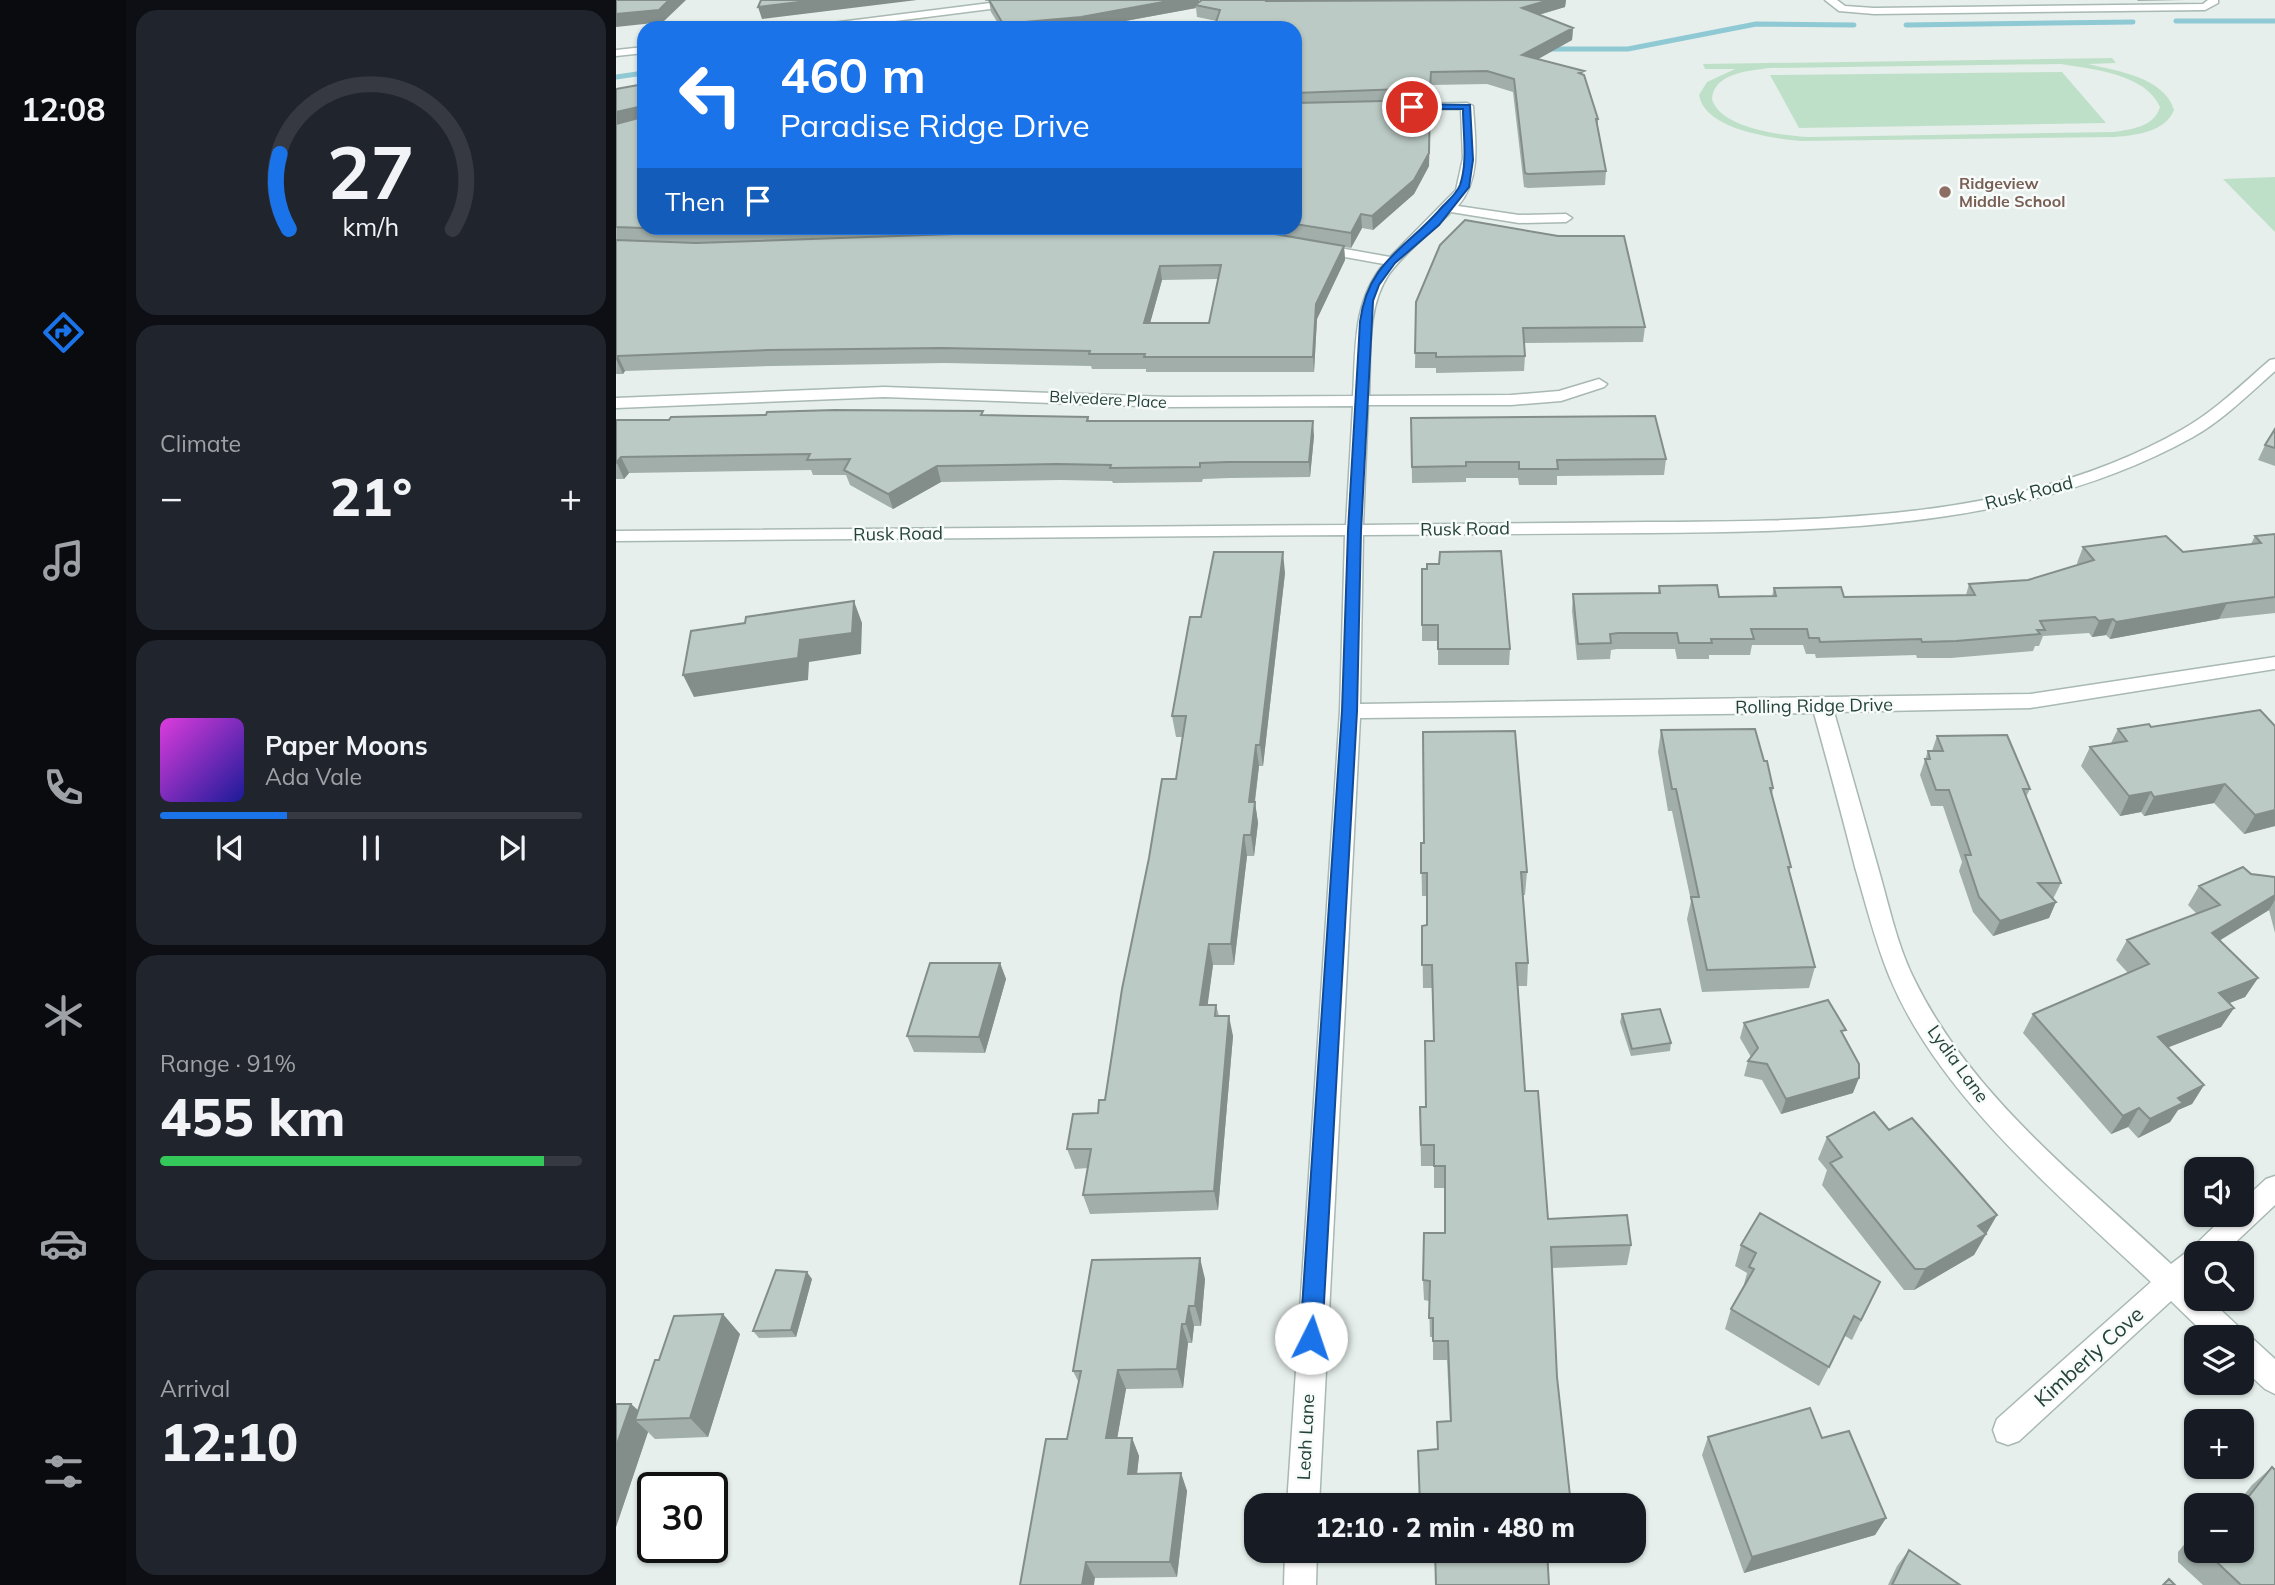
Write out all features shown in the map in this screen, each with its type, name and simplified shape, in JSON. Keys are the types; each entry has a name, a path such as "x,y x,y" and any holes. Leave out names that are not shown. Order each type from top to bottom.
{"street":[{"path":"872,21 1038,0"},
{"path":"1272,0 1393,0"},
{"path":"1830,0 1843,9 1874,11 2205,7 2213,3 2213,0"},
{"path":"616,53 637,51"},
{"name":"Leah Lane","path":"1304,1493 1350,711 1354,531 1368,301 1374,285 1391,261 1448,208 1464,187 1468,160 1467,106 1384,107"},
{"path":"1448,208 1520,219 1566,218"},
{"path":"1309,247 1391,261"},
{"name":"Rusk Road","path":"616,536 1354,531 1821,524 1957,509 2057,488 2108,471 2152,453 2222,410 2271,372"},
{"name":"Belvedere Place","path":"616,403 884,392 1170,402 1540,399 1561,396 1599,384"},
{"name":"Rolling Ridge Drive","path":"1350,711 2030,701 2275,663"},
{"name":"Lydia Lane","path":"1822,706 1884,930 1902,979 1931,1030 1969,1082 2014,1135 2216,1325"},
{"path":"2217,1241 2275,1188"},
{"name":"Kimberly Cove","path":"2008,1430 2184,1271"},
{"path":"2254,1359 2275,1378"},
{"path":"1300,1585 1301,1563"}],"green space":[{"path":"2112,58 2116,63 2088,64 2125,73 2150,83 2169,99 2174,110 2157,128 2115,137 1801,141 1741,130 1713,117 1704,107 1699,95 1707,82 1735,69 1705,69 1703,64","holes":["2061,64 2102,71 2131,80 2153,96 2160,107 2157,114 2142,126 2114,132 1811,137 1786,135 1740,124 1718,109 1712,99 1714,90 1725,79 1742,72 1769,68"]},
{"path":"2062,72 2106,123 1799,128 1770,75"},
{"path":"2275,177 2275,232 2223,179"}],"building":[{"path":"616,0 669,0 659,10 616,14"},
{"path":"761,0 815,0 758,7"},
{"path":"989,0 1174,0 1081,17 1001,21"},
{"path":"1202,0 1549,0 1522,8 1573,28 1522,55 1584,71 1579,73 1584,75 1598,119 1606,171 1525,173 1514,79 1487,71 1431,72 1430,88 1302,93 1302,21 1216,21 1220,10 1195,5"},
{"path":"637,85 637,107 616,112 616,89"},
{"path":"1430,100 1429,153 1414,180 1372,216 1361,214 1351,233 1302,225 1302,103"},
{"path":"637,119 637,228 616,227 616,124"},
{"path":"1465,220 1558,236 1624,236 1645,327 1523,328 1525,356 1436,357 1436,353 1415,353 1416,302 1440,245"},
{"path":"926,235 1281,235 1344,246 1316,304 1313,357 1144,357 1145,354 1089,354 1090,351 941,348 768,350 618,356 616,359 616,240 696,243","holes":["1221,265 1209,323 1144,323 1160,266"]},
{"path":"835,410 983,411 981,415 1088,417 1087,421 1313,421 1309,462 1228,462 1200,463 1200,467 1110,468 1111,465 1057,464 937,466 888,494 844,470 850,459 807,460 810,454 621,457 616,463 616,420 669,420 671,417"},
{"path":"1655,416 1666,459 1557,460 1558,469 1519,469 1519,462 1466,462 1466,466 1412,467 1411,418"},
{"path":"2275,429 2275,448 2265,445"},
{"path":"2275,534 2275,597 2116,622 2113,619 2099,621 2095,617 2040,621 2045,630 2037,630 2040,634 1956,641 1922,642 1921,639 1820,642 1819,638 1809,638 1807,629 1751,629 1754,639 1711,639 1712,643 1679,643 1677,633 1618,633 1610,634 1611,643 1578,644 1573,594 1660,593 1659,586 1717,585 1719,597 1776,596 1774,588 1841,587 1844,597 1975,595 1969,584 2028,580 2094,560 2083,547 2166,536 2183,552 2261,543 2255,536"},
{"path":"1501,551 1510,649 1438,649 1438,625 1422,625 1422,569 1427,569 1427,564 1439,564 1440,552"},
{"path":"1214,552 1283,552 1260,745 1256,745 1249,802 1255,802 1251,835 1244,835 1231,944 1209,944 1200,1005 1216,1005 1215,1016 1229,1016 1214,1191 1083,1195 1091,1149 1067,1149 1073,1114 1098,1113 1099,1100 1105,1100 1122,989 1162,779 1176,779 1186,716 1172,716 1190,617 1201,617"},
{"path":"854,601 852,633 800,640 798,658 683,675 691,631 745,623 746,617"},
{"path":"2260,710 2275,726 2275,810 2255,815 2225,784 2154,797 2151,792 2129,796 2090,747 2127,741 2118,729 2149,724 2151,727"},
{"path":"1755,729 1764,761 1767,761 1773,788 1770,788 1791,867 1788,867 1815,967 1707,970 1691,897 1699,897 1676,789 1672,789 1661,730"},
{"path":"1515,731 1527,872 1521,872 1528,963 1516,963 1525,1091 1538,1091 1548,1219 1627,1215 1631,1245 1551,1247 1557,1377 1570,1493 1420,1493 1418,1451 1438,1449 1437,1422 1451,1421 1448,1341 1433,1341 1433,1318 1429,1318 1430,1281 1423,1280 1424,1233 1445,1233 1445,1166 1434,1166 1434,1145 1421,1145 1420,1107 1426,1107 1425,1041 1434,1041 1432,965 1422,965 1422,926 1427,925 1427,873 1421,873 1421,843 1424,843 1423,732"},
{"path":"2007,735 2030,789 2023,789 2061,883 2038,883 2056,902 2000,921 1979,897 1965,855 1971,855 1949,790 1936,790 1925,759 1930,759 1928,751 1943,751 1937,736"},
{"path":"2243,867 2251,874 2275,877 2275,895 2212,933 2258,978 2219,993 2234,1008 2158,1037 2204,1085 2178,1098 2183,1103 2150,1119 2139,1108 2123,1116 2033,1014 2149,964 2127,940 2220,905 2199,886"},
{"path":"930,963 1000,963 979,1037 907,1036"},
{"path":"1828,1000 1846,1030 1841,1031 1859,1064 1859,1078 1786,1099 1767,1064 1748,1061 1758,1048 1744,1023"},
{"path":"1660,1009 1671,1043 1632,1049 1622,1014"},
{"path":"1874,1112 1889,1130 1912,1118 1997,1215 1978,1226 1986,1234 1925,1269 1915,1269 1830,1163 1842,1157 1827,1137"},
{"path":"1760,1213 1880,1282 1861,1320 1854,1316 1829,1367 1731,1309 1754,1269 1749,1267 1756,1253 1741,1245"},
{"path":"1200,1258 1195,1306 1189,1306 1186,1324 1182,1324 1177,1369 1118,1370 1106,1438 1132,1438 1128,1474 1181,1473 1170,1562 1086,1562 1082,1585 1020,1585 1046,1439 1067,1439 1081,1371 1073,1371 1092,1260"},
{"path":"776,1270 807,1272 791,1330 753,1331"},
{"path":"723,1314 690,1418 635,1420 655,1360 659,1360 674,1316"},
{"path":"616,1404 631,1404 616,1447"},
{"path":"1810,1408 1822,1438 1849,1431 1886,1518 1752,1557 1708,1437"},
{"path":"2272,1467 2275,1470 2275,1585 2241,1585 2218,1563 2254,1563 2254,1493 2251,1493"},
{"path":"1909,1550 1960,1585 1892,1585"},
{"path":"1435,1563 1548,1563 1549,1585 1436,1585"},
{"path":"2169,1579 2175,1585 2163,1585"}],"waterway":[{"path":"2176,21 2275,21"},
{"path":"1906,25 2133,22"},
{"path":"1544,49 1628,49 1756,24 1854,25"},
{"path":"616,77 637,74"}],"place":[{"name":"Ridgeview Middle School","path":"1945,192"}],"route":[{"path":"1311,1338 1350,711 1354,531 1365,322 1374,285 1391,261 1435,222 1464,187 1468,160 1467,106 1412,107"}]}
